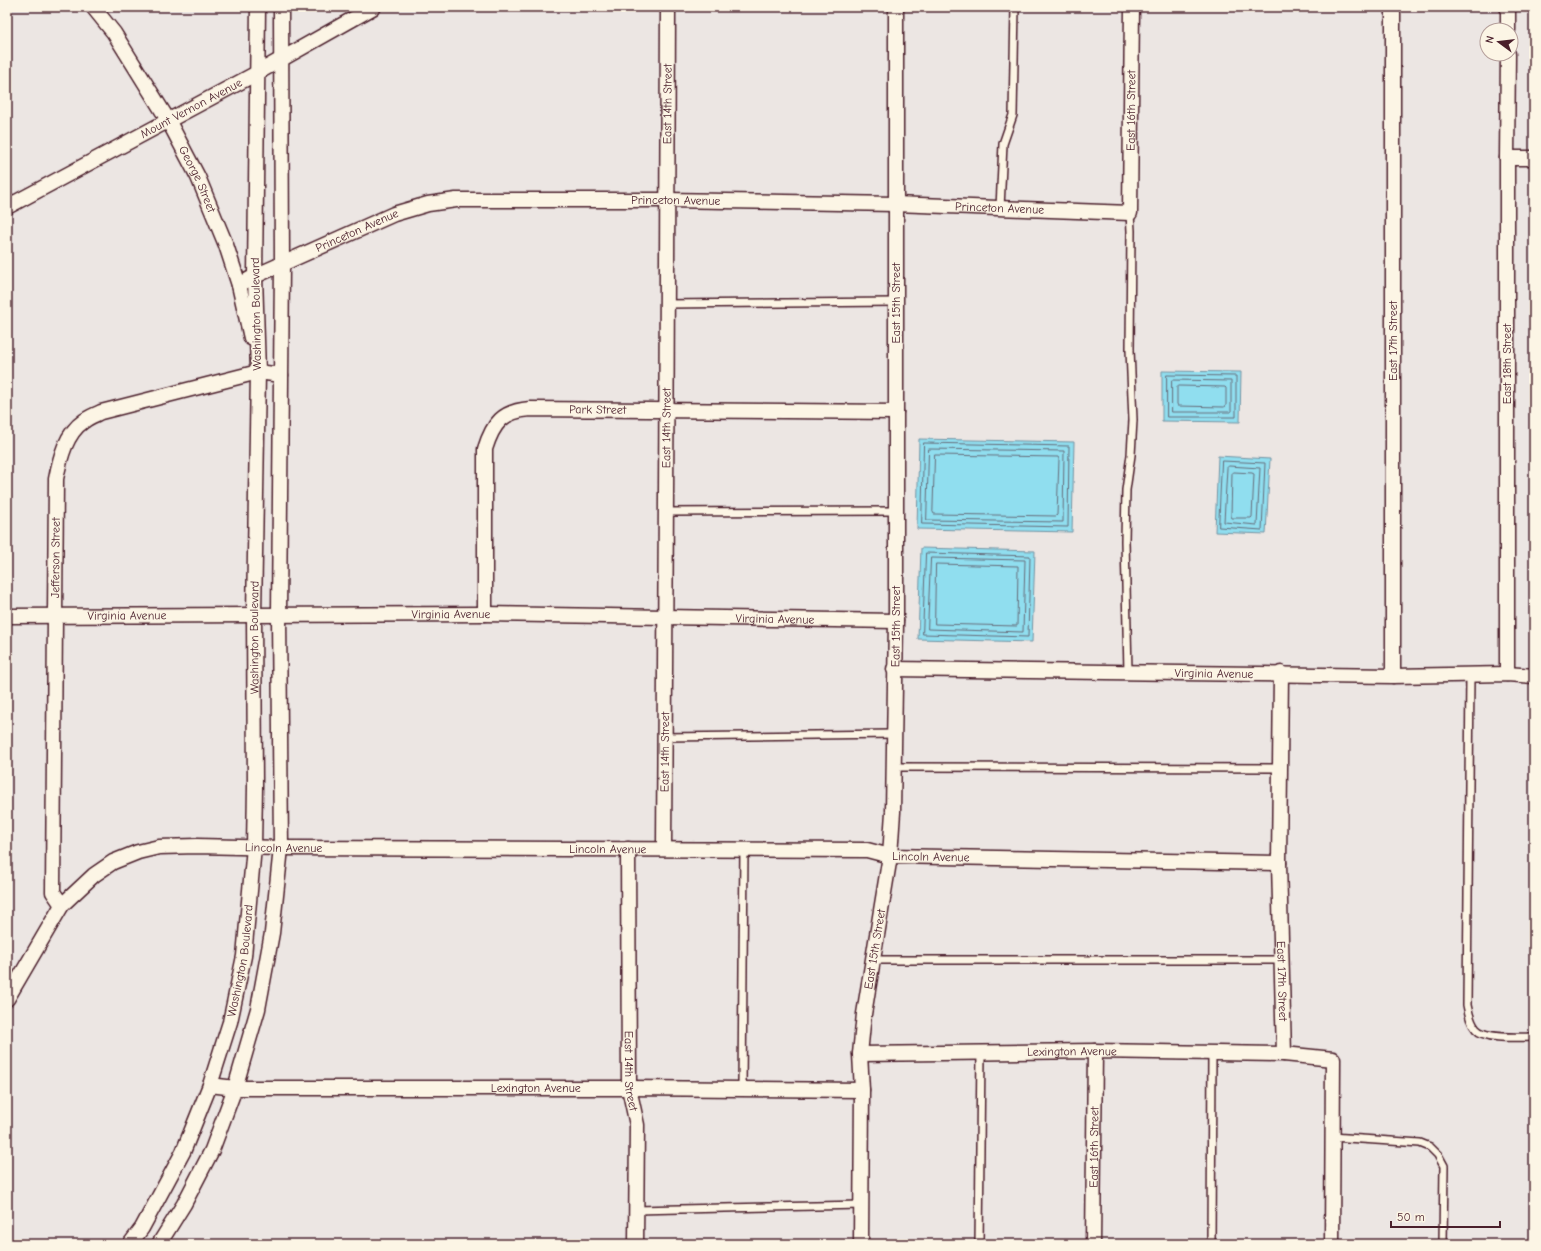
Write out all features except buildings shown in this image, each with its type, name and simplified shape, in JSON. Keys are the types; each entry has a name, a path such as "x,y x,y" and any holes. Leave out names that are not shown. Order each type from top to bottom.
{"street":[{"name":"George Street","path":"93,7 114,33 168,120 200,184 226,245 239,285 258,372"},
{"name":"Washington Boulevard","path":"130,1244 142,1228 183,1152 210,1086 230,1022 244,956 254,847 254,615 258,372 255,276 258,7"},
{"name":"Washington Boulevard","path":"159,1244 184,1204 212,1150 235,1088 258,1009 272,932 281,848 279,615 282,264 281,7"},
{"name":"Mount Vernon Avenue","path":"7,207 257,73 374,7"},
{"name":"East 14th Street","path":"664,848 667,616 666,304 668,7"},
{"name":"East 15th Street","path":"862,1244 862,1090 860,1054 864,1014 890,856 894,767 894,669 896,621 896,7"},
{"name":"East 16th Street","path":"1130,213 1132,7"},
{"name":"East 17th Street","path":"1393,676 1394,7"},
{"path":"1508,7 1508,22"},
{"name":"East 18th Street","path":"1507,674 1508,62"},
{"path":"1507,158 1534,158"},
{"name":"Princeton Avenue","path":"239,285 255,276 394,214 428,204 456,200 667,200 895,204 1130,213"},
{"name":"Jefferson Street","path":"62,905 53,892 56,478 60,458 71,434 84,421 101,412 258,372 281,375"},
{"name":"Park Street","path":"485,614 485,448 488,438 508,413 516,410 530,409 896,412"},
{"name":"Virginia Avenue","path":"7,616 485,614 896,621"},
{"name":"Virginia Avenue","path":"894,669 1280,673 1393,676 1507,674 1534,676"},
{"name":"East 17th Street","path":"1280,673 1279,863 1284,1054"},
{"name":"Lincoln Avenue","path":"7,999 62,905 94,875 113,862 138,852 159,847 744,848 867,850 890,856 1279,863"},
{"name":"East 14th Street","path":"628,849 629,1088 637,1126 636,1244"},
{"name":"East 16th Street","path":"1093,1244 1096,1050"},
{"name":"Lexington Avenue","path":"860,1054 1096,1050 1284,1054"},
{"path":"1284,1054 1333,1059 1332,1244"},
{"name":"Lexington Avenue","path":"210,1086 235,1088 629,1088 862,1090"}],"lane":[{"path":"1000,208 1003,144 1013,116 1014,7"},
{"path":"1128,672 1125,541 1126,490 1132,455 1133,420 1130,350 1130,213"},
{"path":"666,304 896,302"},
{"path":"666,512 896,512"},
{"path":"1470,675 1467,1005 1471,1020 1477,1030 1489,1036 1534,1037"},
{"path":"665,736 894,734"},
{"path":"894,767 1280,768"},
{"path":"742,1089 744,848"},
{"path":"873,960 1281,960"},
{"path":"979,1244 981,1052"},
{"path":"1210,1244 1212,1052"},
{"path":"1332,1137 1420,1143 1430,1147 1438,1155 1444,1166 1443,1244"},
{"path":"636,1210 862,1205"}],"water":[{"path":"1162,371 1241,372 1240,422 1162,421"},
{"path":"919,439 1074,442 1072,532 917,529"},
{"path":"1218,456 1270,459 1266,534 1215,532"},
{"path":"921,548 1035,551 1032,642 918,639"}]}
